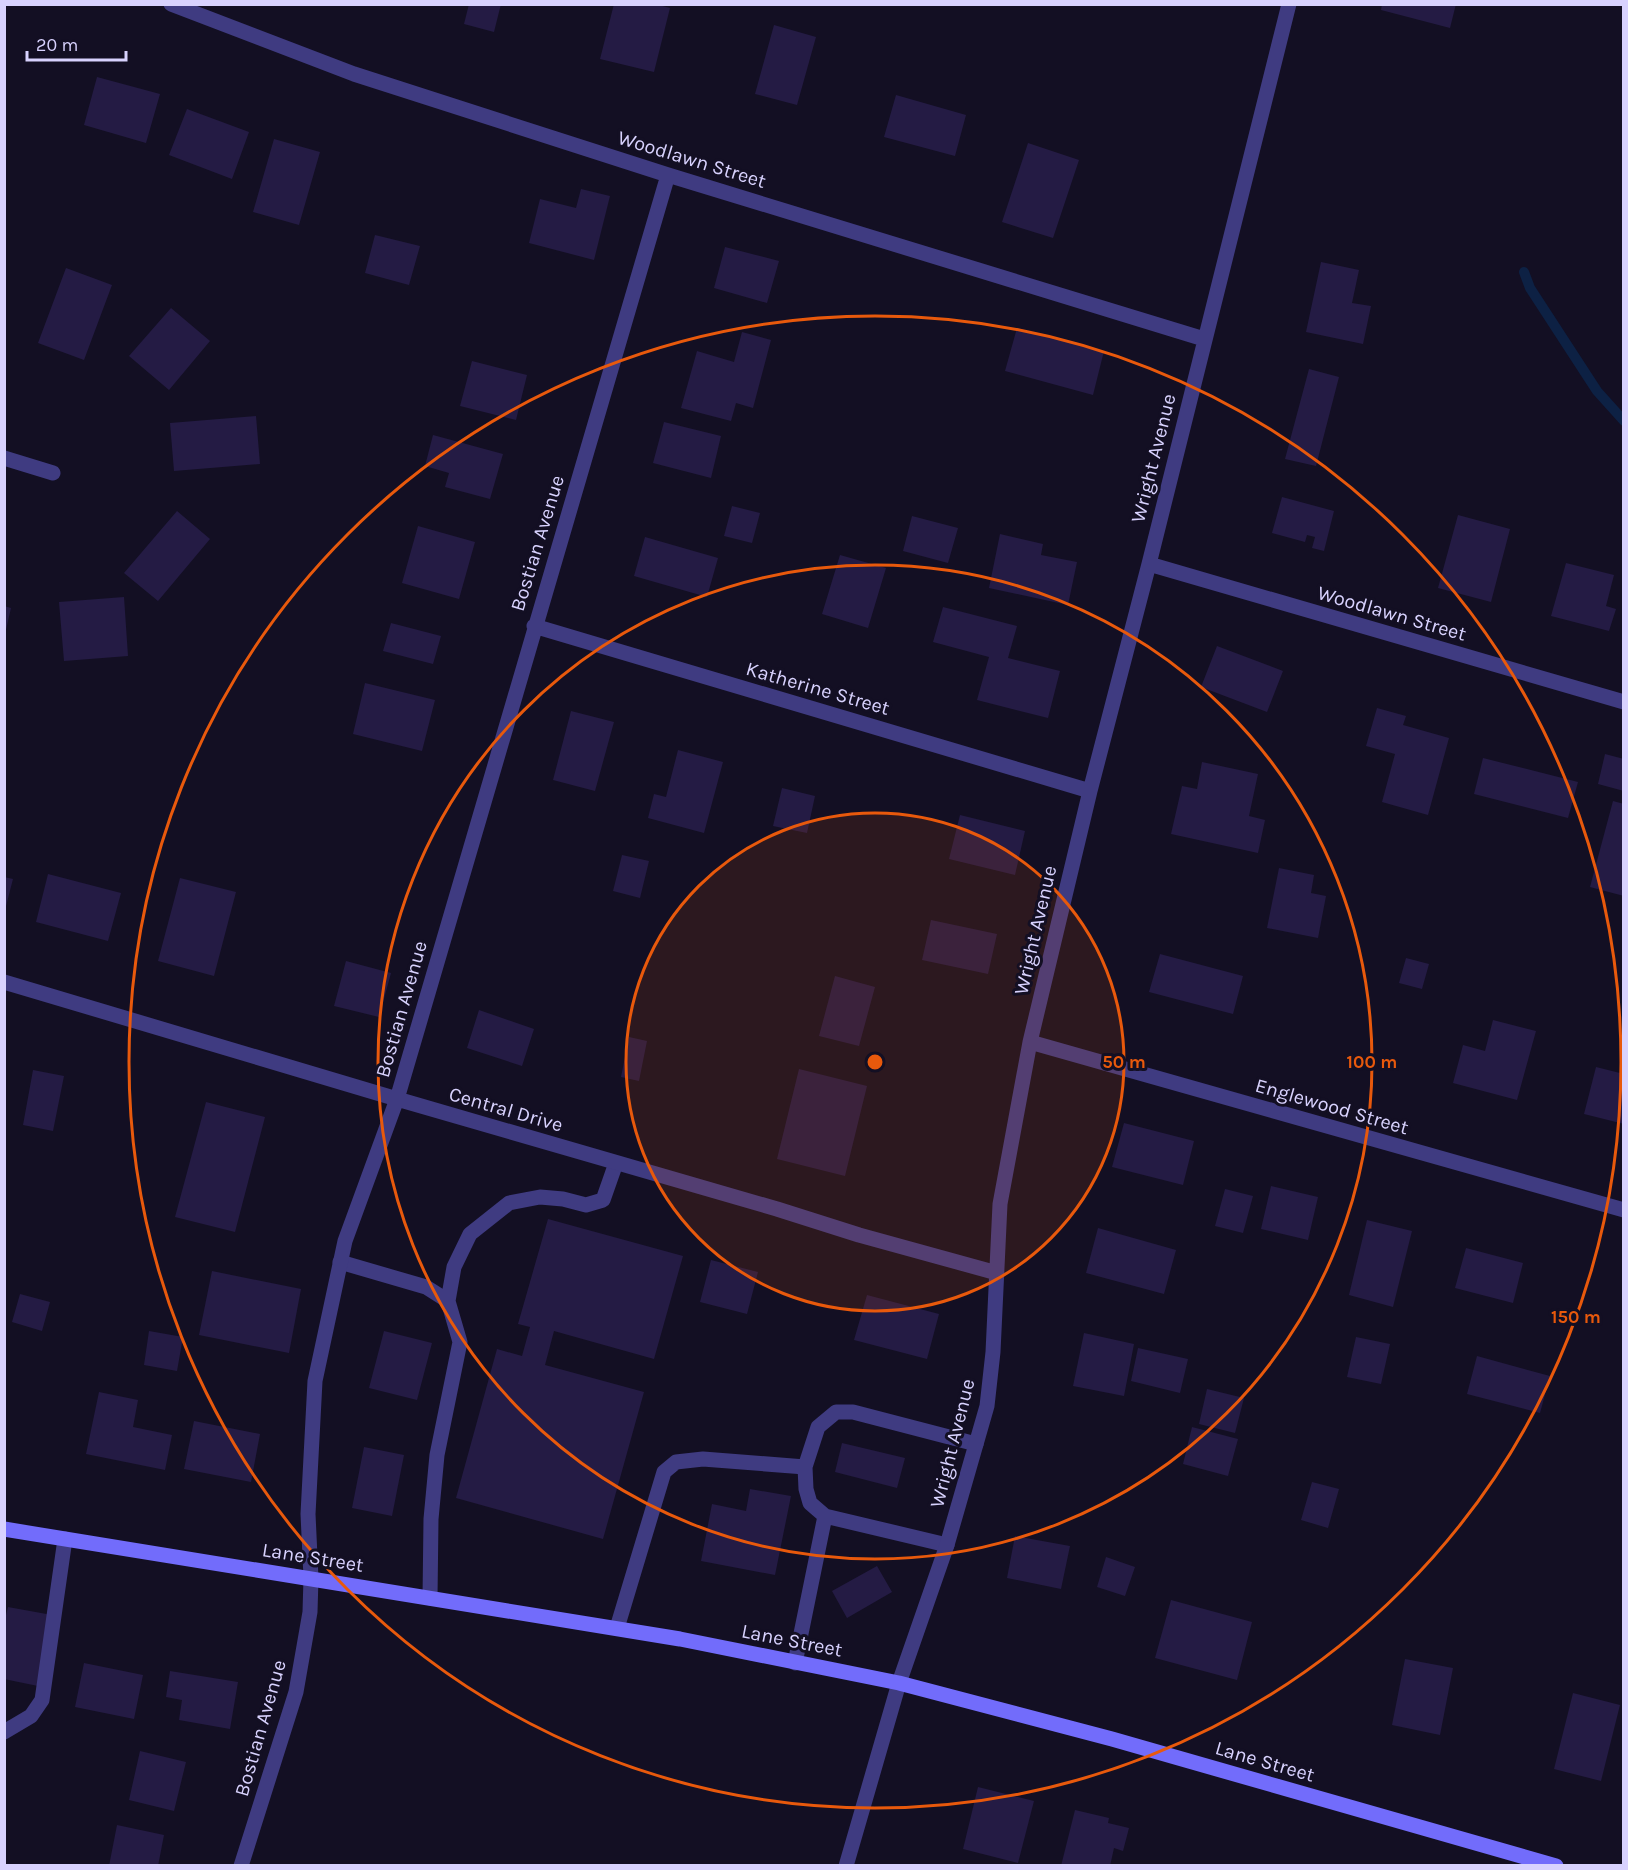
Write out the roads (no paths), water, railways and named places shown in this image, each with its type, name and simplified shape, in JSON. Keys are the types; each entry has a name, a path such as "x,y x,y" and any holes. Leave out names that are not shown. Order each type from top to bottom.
{"main road":[{"name":"Lane Street","path":"4,1529 617,1628 899,1683 1102,1736 1556,1866"}],"street":[{"name":"Woodlawn Street","path":"171,4 354,74 668,175 1204,339"},
{"name":"Wright Avenue","path":"846,1866 899,1683 947,1545 987,1406 993,1352 999,1204 1030,1042 1090,791 1149,564 1288,4"},
{"name":"Bostian Avenue","path":"241,1866 296,1692 310,1612 308,1514 315,1381 345,1241 397,1099 668,175"},
{"path":"4,458 53,473"},
{"name":"Woodlawn Street","path":"1149,564 1623,702"},
{"name":"Katherine Street","path":"534,626 1090,791"},
{"name":"Central Drive","path":"4,982 997,1274"},
{"name":"Englewood Street","path":"1030,1042 1623,1210"},
{"path":"430,1598 431,1519 437,1455 460,1342 448,1301 454,1267 470,1234 510,1203 540,1197 563,1199 586,1205 603,1200 616,1163"},
{"path":"340,1262 426,1287 448,1301"},
{"path":"947,1545 825,1516 810,1503 806,1488 805,1467 818,1427 836,1412 853,1412 976,1444"},
{"path":"617,1628 664,1472 676,1462 703,1459 805,1467"},
{"path":"795,1663 825,1516"},
{"path":"4,1732 31,1716 42,1700 65,1539"}],"waterway":[{"path":"1524,272 1530,288 1597,391 1624,421"}]}
